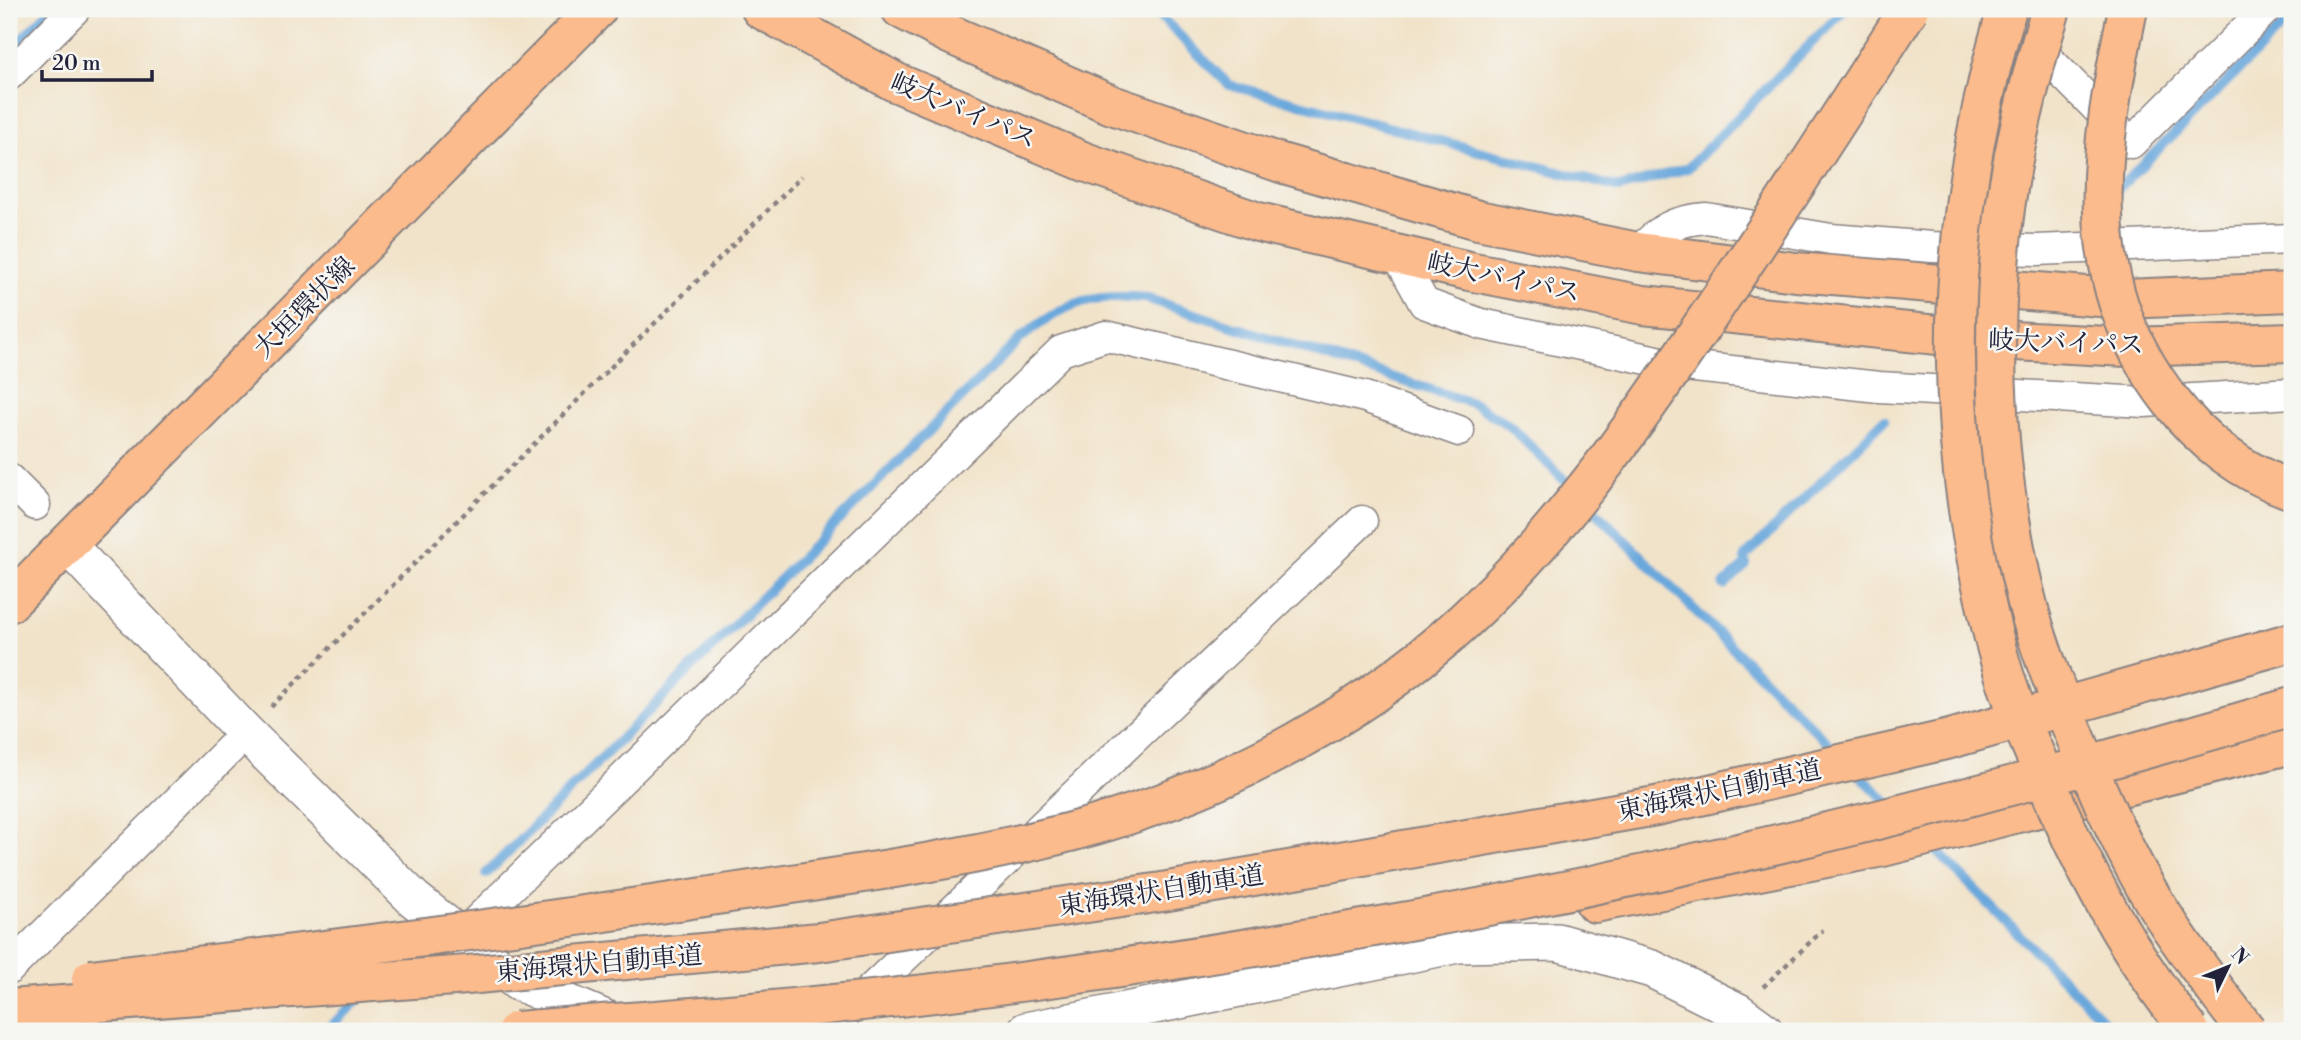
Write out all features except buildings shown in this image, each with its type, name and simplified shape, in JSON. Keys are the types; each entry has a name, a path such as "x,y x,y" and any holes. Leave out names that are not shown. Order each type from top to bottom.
{"main road":[{"name":"大垣環状線","path":"9,603 597,9"},
{"name":"岐大バイパス","path":"761,9 895,82 1085,162 1258,222 1397,254 1643,305 1815,324 1977,339 2126,347 2292,342"},
{"name":"岐大バイパス","path":"901,9 947,33 1112,105 1281,163 1478,220 1638,252 1796,272 2124,299 2292,292"},
{"path":"9,989 502,929 963,857 1077,830 1170,800 1260,759 1342,714 1417,661 1483,604 1543,540 1655,394 1789,197 1909,9"},
{"path":"2007,9 1975,133 1962,218 1954,314 1956,418 1967,512 1986,607 2011,697 2068,835 2118,926 2165,999 2190,1031"},
{"path":"2051,9 2016,143 2002,233 1997,323 1999,417 2008,510 2027,602 2048,667 2110,822 2155,902 2206,979 2247,1031"},
{"path":"2127,9 2104,139 2102,203 2107,268 2123,320 2154,380 2189,424 2231,460 2292,491"},
{"name":"東海環状自動車道","path":"9,1009 467,975 805,943 1162,892 1656,806 1950,739 2292,642"},
{"path":"517,1031 837,1004 1104,969 1375,927 1675,868 1957,800 2292,707"},
{"path":"1375,927 1592,904 1883,847 2292,744"}],"street":[{"path":"9,75 75,9"},
{"path":"1999,9 2131,144 2266,9"},
{"path":"1638,252 1660,229 1686,220 1706,218 1830,239 1932,247 2037,250 2292,239"},
{"path":"1397,254 1424,303 1482,324 1676,365 1879,387 2144,402 2292,393"},
{"path":"461,937 1061,351 1106,336 1365,397 1459,431"},
{"path":"9,480 34,505"},
{"path":"827,1031 1362,521"},
{"path":"68,546 246,733 414,899 517,982 636,1031"},
{"path":"9,969 246,733"},
{"path":"1026,1031 1458,944 1557,942 1652,969 1751,1021"}],"path":[{"path":"246,733 802,176"},
{"path":"1751,1021 1823,930"}],"waterway":[{"path":"9,51 52,9"},
{"path":"1153,9 1229,85 1619,188 1688,168 1845,9"},
{"path":"2112,195 2292,17"},
{"path":"486,874 1021,338 1065,309 1078,303 1108,297 1145,298 1475,404 1510,426 1841,756"},
{"path":"1724,585 1746,565 1745,557 1884,420"},
{"path":"1855,770 1893,808"},
{"path":"1930,844 2114,1031"},
{"path":"326,1031 364,994"}]}
